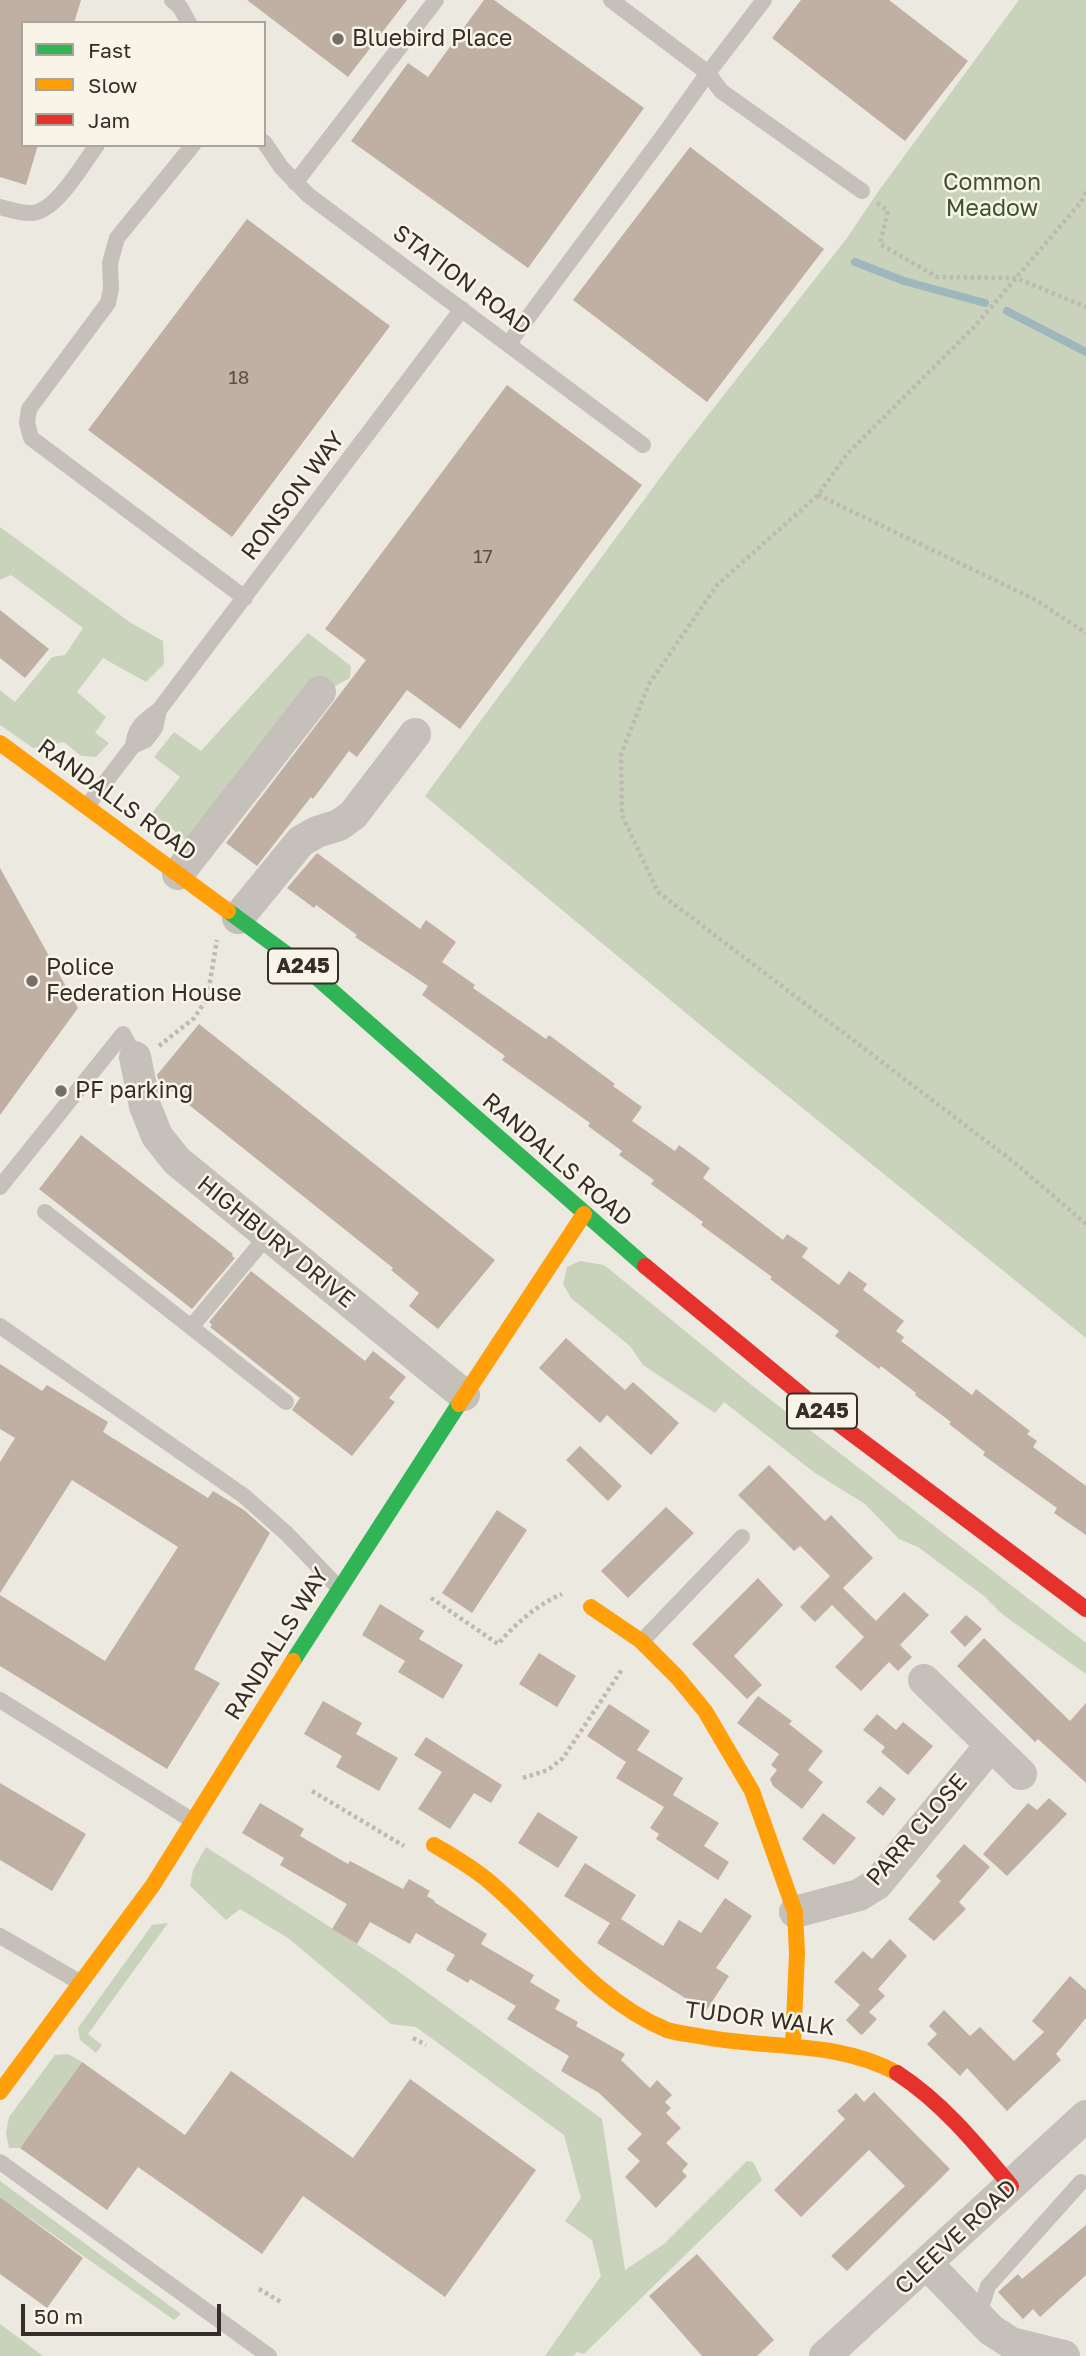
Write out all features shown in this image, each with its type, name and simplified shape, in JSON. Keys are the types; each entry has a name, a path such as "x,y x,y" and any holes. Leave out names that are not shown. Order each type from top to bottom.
{"street":[{"path":"178,874 320,692"},
{"path":"228,927 301,841 339,825 353,815 415,734"},
{"name":"RANDALLS ROAD","path":"0,743 178,874 228,927 307,969 681,1297 806,1398 1086,1609"},
{"name":"HIGHBURY DRIVE","path":"136,1061 145,1106 158,1136 177,1161 464,1395"},
{"name":"RANDALLS WAY","path":"0,2092 153,1885 339,1588 584,1214"},
{"path":"591,1607 641,1641 677,1676 705,1710 752,1791 795,1912 797,1953 793,2045"},
{"path":"924,1680 1021,1774"},
{"name":"PARR CLOSE","path":"795,1912 859,1895 877,1884 990,1745"},
{"name":"TUDOR WALK","path":"434,1845 474,1869 500,1891 600,1989 668,2030 710,2040 838,2050 876,2061 907,2078 936,2099 1011,2186"},
{"name":"CLEEVE ROAD","path":"825,2356 1086,2116"},
{"path":"927,2264 991,2330 1011,2343 1065,2356"}],"lane":[{"path":"172,0 180,7 188,21"},
{"path":"295,183 436,0"},
{"path":"611,0 708,73 721,90 862,191"},
{"path":"509,343 764,0"},
{"name":"STATION ROAD","path":"266,145 295,183 643,445"},
{"path":"0,207 20,213 44,210 55,202 96,147"},
{"path":"191,147 117,237 110,262 111,289 108,303 29,409 27,423 31,438 245,598"},
{"name":"RONSON WAY","path":"87,806 133,746 134,733 159,710 462,309"},
{"path":"0,1187 123,1034 136,1061"},
{"path":"45,1212 286,1402"},
{"path":"192,1326 268,1235"},
{"path":"0,1326 244,1496 287,1534 339,1588"},
{"path":"641,1641 742,1537"},
{"path":"0,1700 193,1821"},
{"path":"0,1936 81,1983"},
{"path":"0,2162 269,2356"},
{"path":"978,2317 988,2286 1081,2182"}],"path":[{"path":"862,191 888,211 880,244 937,276 1016,278 1086,307"},
{"path":"1086,192 1081,202 974,327 847,454 818,495 717,585 649,684 621,754 622,815 657,892 1015,1163 1086,1224"},
{"path":"818,495 1036,600 1086,633"},
{"path":"136,1061 194,1018 207,999 228,927"},
{"path":"430,1598 498,1644 510,1630 552,1598 564,1593"},
{"path":"523,1778 548,1770 563,1758 641,1641"},
{"path":"312,1791 406,1847"},
{"path":"413,2038 426,2045"},
{"path":"258,2289 281,2302"}],"green space":[{"name":"Common Meadow","path":"1019,0 1086,0 1086,1338 710,1033 425,796 680,451 847,238"},
{"path":"0,527 131,623 163,641 164,664 146,682 103,658 77,692 106,717 95,733 109,743 96,757 81,756 64,742 33,748 0,725 0,690 15,702 52,657 65,655 83,628 11,575 0,580"},
{"path":"308,633 351,666 350,678 333,687 186,840 152,813 180,777 154,757 174,732 201,751"},
{"path":"580,1261 604,1265 754,1387 1086,1643 1086,1674 1002,1614 984,1596 918,1547 899,1539 865,1504 815,1473 724,1402 715,1413 643,1365 630,1346 571,1298 563,1284 567,1267"},
{"path":"206,1847 395,1969 602,2119 625,2270 664,2244 747,2161 753,2162 762,2180 584,2354 577,2352 573,2356 545,2356 601,2276 592,2240 565,2221 581,2198 564,2135 416,2027 391,2024 288,1938 240,1909 226,1920 190,1886 193,1870"},
{"path":"168,1923 88,2034 102,2045 96,2053 80,2040 78,2028 152,1925"},
{"path":"68,2054 82,2062 20,2148 9,2148 6,2133 9,2117 55,2055"},
{"path":"0,2181 181,2314 174,2320 0,2197"},
{"path":"0,2324 43,2356 0,2356"}],"building":[{"path":"0,0 81,0 75,21 21,21 21,147 37,147 26,185 0,177"},
{"name":"Bluebird Place","path":"247,0 407,0 348,77"},
{"path":"484,0 494,0 644,108 528,268 351,141 408,63 428,77"},
{"path":"801,0 889,0 968,61 905,141 772,38"},
{"path":"690,147 824,249 707,402 573,300"},
{"path":"247,219 390,326 232,537 88,430"},
{"path":"507,385 642,485 460,729 407,690 357,757 349,751 257,866 226,843 366,660 325,629"},
{"path":"0,610 49,649 25,678 0,658"},
{"path":"317,853 420,929 426,920 456,942 442,962 475,985 473,988 546,1039 549,1035 615,1084 613,1086 642,1107 632,1121 675,1151 679,1145 710,1168 703,1178 783,1240 787,1234 808,1248 802,1257 839,1285 849,1271 867,1284 863,1290 904,1321 896,1331 904,1337 901,1341 972,1395 976,1389 1030,1431 1027,1434 1037,1441 1033,1447 1086,1486 1086,1535 1054,1513 1057,1508 983,1455 985,1452 915,1395 916,1393 835,1336 839,1331 651,1184 654,1180 619,1155 622,1151 588,1126 590,1123 502,1060 505,1056 422,995 428,986 355,937 357,935 316,905 314,908 287,888"},
{"name":"Police Federation House","path":"0,868 78,1008 0,1115"},
{"path":"199,1024 495,1260 438,1329 409,1306 419,1293 391,1270 393,1268 159,1081 157,1075"},
{"path":"81,1135 233,1254 235,1258 192,1309 39,1189"},
{"path":"251,1271 365,1361 373,1351 406,1377 389,1398 395,1402 352,1456 292,1410 300,1398 210,1327 212,1325 209,1322"},
{"path":"566,1338 625,1390 633,1382 679,1423 651,1455 607,1415 600,1423 539,1368"},
{"path":"0,1364 42,1391 47,1385 108,1422 103,1432 208,1498 213,1491 244,1510 270,1533 194,1669 220,1683 167,1769 0,1666 0,1595 105,1661 178,1547 72,1480 0,1593 0,1462 15,1438 0,1429"},
{"path":"580,1446 622,1486 608,1501 566,1460"},
{"path":"769,1465 825,1521 831,1515 873,1558 843,1588 876,1621 904,1592 929,1615 900,1645 912,1657 898,1671 889,1662 861,1691 835,1667 864,1637 832,1605 815,1622 800,1607 830,1576 800,1546 794,1551 738,1495"},
{"path":"666,1507 694,1533 628,1598 601,1571"},
{"path":"497,1510 527,1530 472,1613 442,1593"},
{"path":"758,1578 783,1605 734,1656 762,1685 747,1699 692,1644"},
{"path":"380,1604 424,1631 419,1639 463,1665 443,1699 398,1672 405,1661 362,1635"},
{"path":"966,1615 982,1629 965,1647 950,1632"},
{"path":"984,1638 1070,1721 1086,1703 1086,1783 1038,1739 1035,1742 957,1666"},
{"path":"539,1653 576,1676 557,1707 519,1684"},
{"path":"758,1696 792,1721 789,1724 823,1751 808,1770 823,1782 802,1809 773,1786 770,1779 777,1770 771,1765 779,1754 737,1723"},
{"path":"323,1701 362,1723 356,1734 398,1758 379,1791 336,1767 342,1756 304,1734"},
{"path":"609,1704 650,1731 637,1750 683,1778 673,1795 719,1823 704,1846 729,1862 718,1880 656,1839 659,1834 650,1828 664,1807 616,1778 626,1762 587,1736"},
{"path":"877,1714 896,1730 903,1722 933,1746 908,1775 881,1752 885,1747 863,1730"},
{"path":"426,1737 502,1785 491,1803 474,1793 450,1829 418,1809 442,1772 414,1755"},
{"path":"0,1783 86,1834 52,1891 0,1860"},
{"path":"880,1786 896,1799 883,1816 866,1802"},
{"path":"1049,1798 1067,1814 1007,1876 983,1854 1028,1803 1037,1810"},
{"path":"260,1803 304,1829 300,1836 348,1864 350,1861 403,1889 409,1879 430,1891 427,1896 434,1902 487,1934 481,1944 534,1975 530,1982 560,2000 555,2009 578,2022 576,2026 625,2054 621,2060 650,2088 657,2080 672,2095 665,2102 671,2108 666,2113 681,2128 666,2143 688,2164 682,2171 687,2176 656,2208 625,2177 640,2161 627,2149 642,2134 599,2093 561,2071 569,2056 507,2019 516,2006 470,1979 468,1983 446,1970 455,1955 416,1933 410,1944 370,1922 357,1944 332,1929 347,1904 280,1865 284,1858 242,1833"},
{"path":"538,1812 578,1837 558,1868 518,1843"},
{"path":"823,1813 856,1838 834,1865 802,1839"},
{"path":"964,1844 990,1867 959,1902 966,1909 934,1941 908,1919 941,1881 936,1876"},
{"path":"585,1863 636,1895 621,1919 663,1946 679,1920 701,1933 725,1898 752,1916 716,1968 729,1976 706,2011 597,1943 610,1923 564,1896"},
{"path":"890,1939 907,1956 878,1989 885,1996 869,2012 877,2019 862,2035 846,2020 860,2005 834,1982 863,1951 872,1959"},
{"path":"1070,1976 1086,1990 1086,2018 1056,2054 1061,2060 1007,2111 967,2068 960,2076 927,2044 937,2034 929,2026 944,2010 970,2036 980,2027 1014,2061 1044,2032 1032,2021"},
{"path":"82,2062 185,2135 231,2071 353,2158 410,2079 536,2170 445,2297 303,2196 262,2254 138,2167 107,2210 20,2148"},
{"path":"874,2092 950,2169 847,2271 831,2256 905,2186 869,2150 801,2217 774,2190 845,2119 837,2111 856,2093 864,2102"},
{"path":"0,2197 83,2258 47,2308 0,2274"},
{"path":"1086,2225 1086,2275 1040,2317 1033,2309 1023,2319 998,2292 1018,2274 1022,2279"},
{"path":"697,2254 774,2340 757,2356 702,2356 649,2296"}],"waterway":[{"path":"855,262 904,281 985,303"},
{"path":"1007,311 1086,352"}],"traffic: fast":[{"path":"228,911 307,969 645,1266"},
{"path":"293,1661 459,1404"}],"traffic: slow":[{"path":"0,743 228,911"},
{"path":"459,1404 584,1214"},
{"path":"591,1607 641,1641 677,1677 705,1711 752,1791 795,1912 797,1953 793,2045"},
{"path":"0,2092 153,1885 293,1661"},
{"path":"434,1845 492,1884 595,1984 641,2017 667,2030 724,2040 825,2050 873,2062 897,2073"}],"traffic: jam":[{"path":"645,1266 815,1406 1086,1609"},
{"path":"897,2073 944,2111 1011,2186"}],"place":[{"name":"Bluebird Place","path":"338,39"},
{"name":"Police Federation House","path":"32,981"},
{"name":"PF parking","path":"61,1091"}]}
